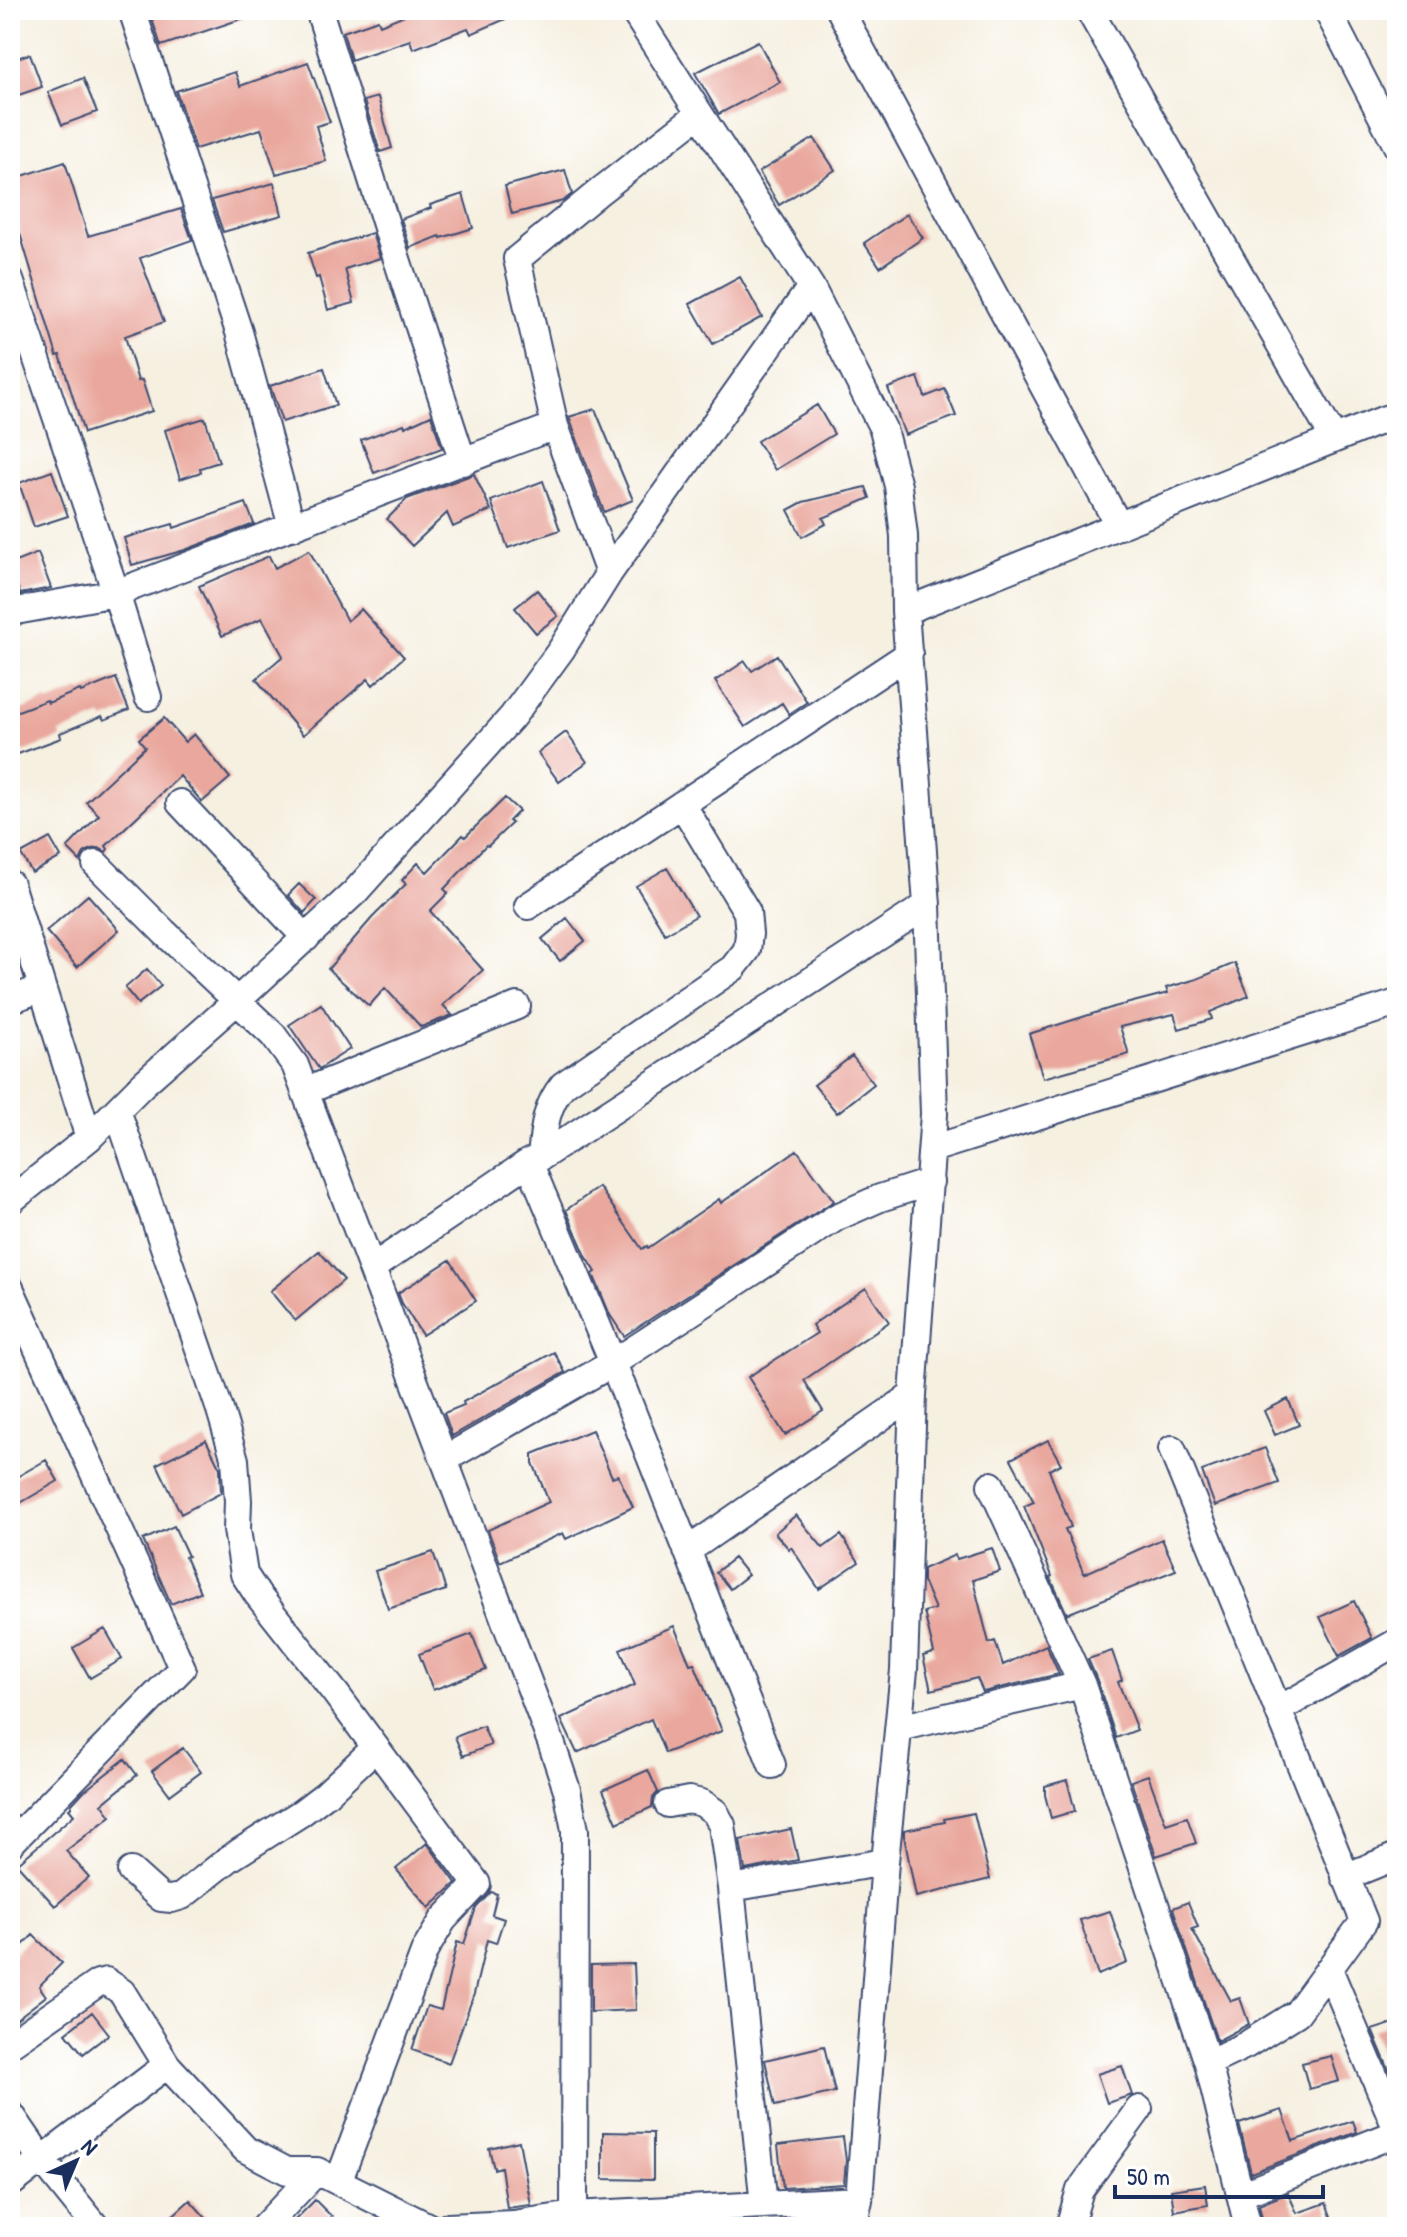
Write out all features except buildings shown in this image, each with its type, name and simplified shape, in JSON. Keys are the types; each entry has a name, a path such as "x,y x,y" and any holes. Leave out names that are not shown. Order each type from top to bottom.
{"street":[{"path":"132,10 239,332 292,527"},
{"path":"319,10 463,462"},
{"path":"633,10 811,287 883,429 898,486 904,536 905,611 927,905 934,1114 913,1395 904,1670 885,1862 859,2200 853,2227"},
{"path":"840,10 1119,526"},
{"path":"1089,10 1334,439"},
{"path":"1327,10 1397,145"},
{"path":"609,573 555,426 517,259 699,114"},
{"path":"10,280 148,697"},
{"path":"10,1201 89,1138 144,1083 355,892 512,717 561,650 609,573 811,287"},
{"path":"905,611 1397,416"},
{"path":"10,612 116,593 555,426"},
{"path":"528,906 909,654"},
{"path":"180,803 306,938"},
{"path":"682,804 747,912 747,950 733,968 563,1085 546,1112 535,1159 772,1765"},
{"path":"96,864 273,1035 295,1065 552,1745 567,1790 575,1830 574,2215"},
{"path":"10,884 89,1138"},
{"path":"373,1267 927,905"},
{"path":"10,1000 42,988"},
{"path":"932,1149 1397,1003"},
{"path":"306,1091 517,1006"},
{"path":"117,1110 235,1460 237,1530 244,1574 477,1884 443,1920 425,1950 328,2176 264,2227"},
{"path":"445,1459 613,1363 837,1217 880,1198 930,1182"},
{"path":"10,1288 182,1668 10,1844"},
{"path":"687,1551 913,1395"},
{"path":"1172,1449 1364,1921 1297,2013 1246,2045 1208,2063"},
{"path":"991,1485 1082,1685 1208,2063 1248,2227"},
{"path":"1278,1710 1397,1642"},
{"path":"899,1728 1082,1685"},
{"path":"131,1871 161,1898 182,1896 230,1858 326,1794 375,1748"},
{"path":"668,1804 689,1800 702,1803 715,1812 722,1825 764,2205"},
{"path":"1345,1877 1397,1856"},
{"path":"731,1888 885,1862"},
{"path":"1240,2195 1397,2132 1329,1969"},
{"path":"10,2044 98,1983 106,1981 122,1992 167,2065 245,2149 287,2171 328,2176 429,2227"},
{"path":"10,2184 167,2065"},
{"path":"1069,2227 1080,2190 1139,2109"},
{"path":"10,2113 42,2160 96,2227"},
{"path":"448,2227 513,2224 574,2215 859,2200"}]}
